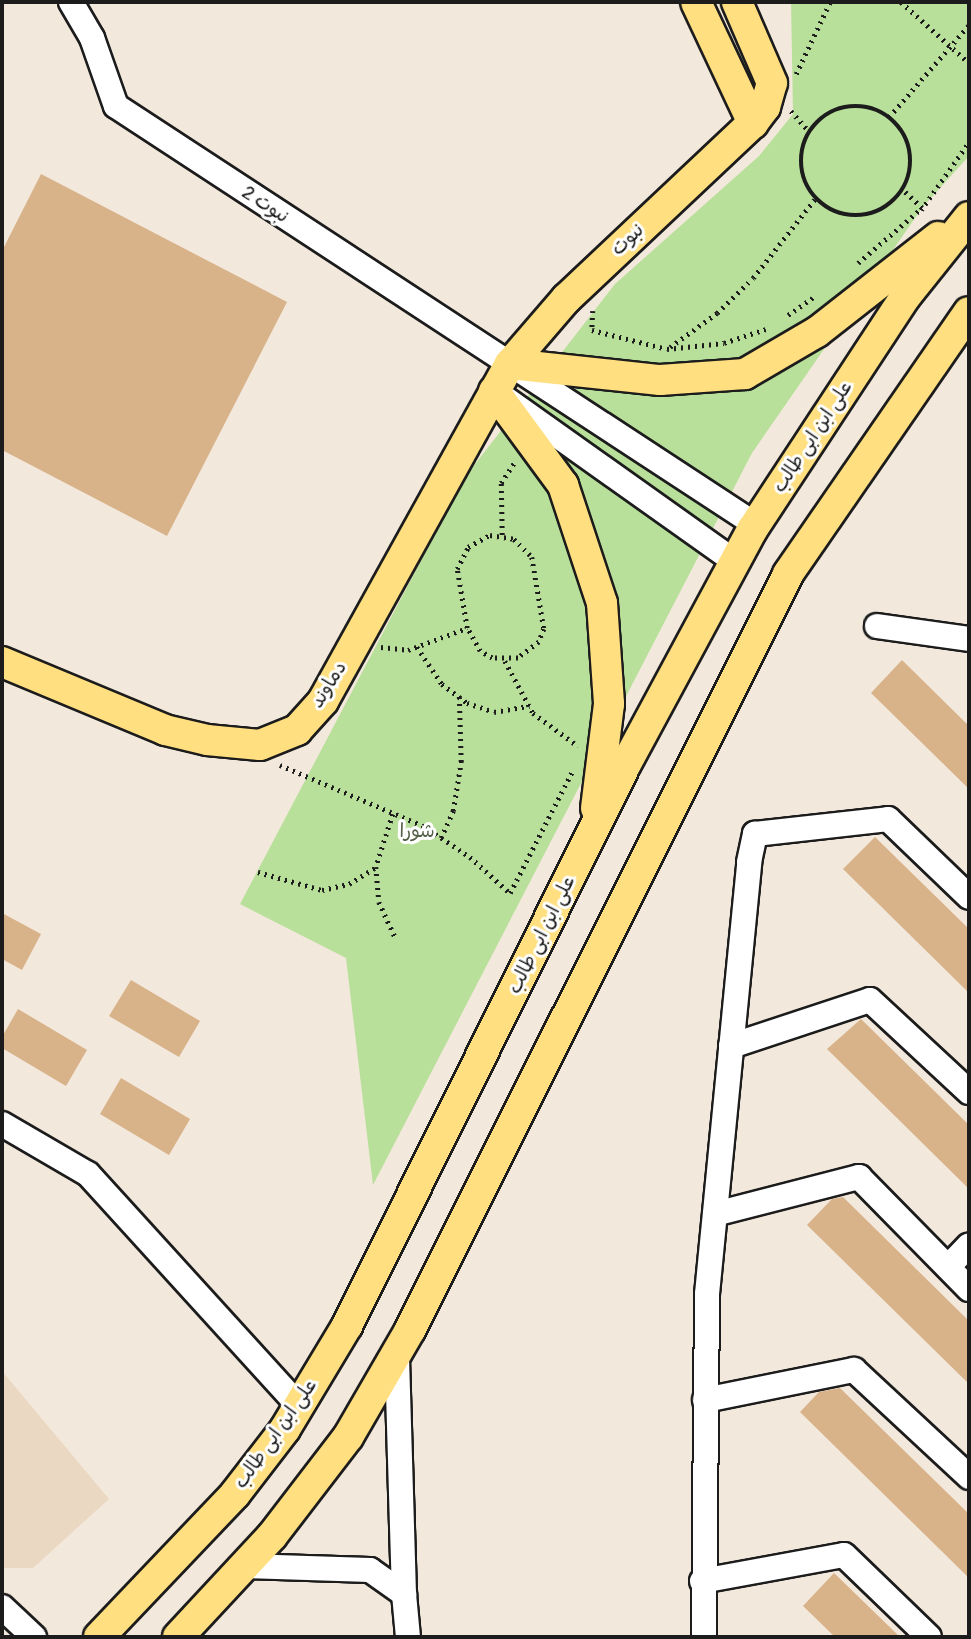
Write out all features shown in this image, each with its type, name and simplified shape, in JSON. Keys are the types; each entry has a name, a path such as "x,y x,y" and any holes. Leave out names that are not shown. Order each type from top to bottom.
{"main road":[{"path":"696,2 753,123"},
{"name":"نبوت","path":"510,364 566,299 753,123 765,107 772,83 737,2"},
{"path":"510,364 660,380 745,374 817,332 969,215"},
{"name":"علی ابن ابی طالب","path":"99,1637 235,1494 299,1406 347,1326 593,832 735,562 756,525 906,296 969,215"},
{"path":"178,1637 245,1566 348,1437 397,1352 788,574 969,312"},
{"name":"دماوند","path":"2,662 165,730 235,746 279,740 297,730 323,701 510,364"},
{"path":"494,391 563,485 602,603 609,704 593,756 593,832"}],"street":[{"name":"نبوت 2","path":"71,2 92,38 116,106 756,525"},
{"path":"494,391 735,562"},
{"path":"877,626 969,639"},
{"path":"704,1637 702,1581 707,1294 755,834 888,819 969,897"},
{"path":"731,1046 870,1000 969,1092"},
{"path":"2,1124 88,1174 299,1406"},
{"path":"715,1214 859,1177 969,1289"},
{"path":"948,1267 969,1245"},
{"path":"397,1352 404,1594 408,1637"},
{"path":"705,1400 854,1370 969,1477"},
{"path":"702,1581 844,1555 929,1637"},
{"path":"245,1566 370,1570 404,1594"},
{"path":"2,1607 34,1637"}],"path":[{"path":"794,76 830,2"},
{"path":"901,2 969,63"},
{"path":"889,117 969,25"},
{"path":"838,109 873,109 889,117 910,147 911,166 903,190 883,210 865,216 838,213 815,199 800,166 809,131 838,109"},
{"path":"852,268 922,208 903,190"},
{"path":"631,376 717,313 753,278 815,199"},
{"path":"780,321 821,292"},
{"path":"594,298 592,330 667,349 724,343 770,328"},
{"path":"502,535 501,483 533,443"},
{"path":"505,661 530,652 539,642 545,617 532,557 514,539 502,535 478,539 460,556 457,569 467,628 480,651 505,661 529,706 593,756"},
{"path":"354,643 417,647 467,628"},
{"path":"417,647 442,684 458,696 494,712 529,706"},
{"path":"441,838 453,811 461,762 458,696"},
{"path":"235,746 394,814 441,838 510,893 593,756 609,704"},
{"path":"394,814 376,867 379,902 396,939"},
{"path":"258,872 322,890 349,884 376,867"}],"shaded area":[{"path":"2,1371 109,1499 33,1568 2,1568"}],"green space":[{"name":"شورا","path":"791,2 969,2 969,156 922,208 752,453 373,1185 346,958 240,904 465,477 615,284 759,156 793,114"}],"building":[{"path":"41,174 287,302 167,536 2,450 2,251"},
{"path":"902,660 969,726 969,789 871,693"},
{"path":"875,837 969,929 969,993 843,869"},
{"path":"2,913 41,934 22,970 2,959"},
{"path":"131,980 200,1021 179,1057 109,1016"},
{"path":"18,1009 87,1050 66,1086 2,1048 2,1037"},
{"path":"861,1019 969,1125 969,1189 827,1049"},
{"path":"121,1078 190,1119 169,1155 100,1114"},
{"path":"843,1197 969,1321 969,1384 807,1225 832,1199"},
{"path":"840,1388 969,1514 969,1578 800,1412 819,1392"},
{"path":"834,1573 900,1637 835,1637 803,1606"}]}
